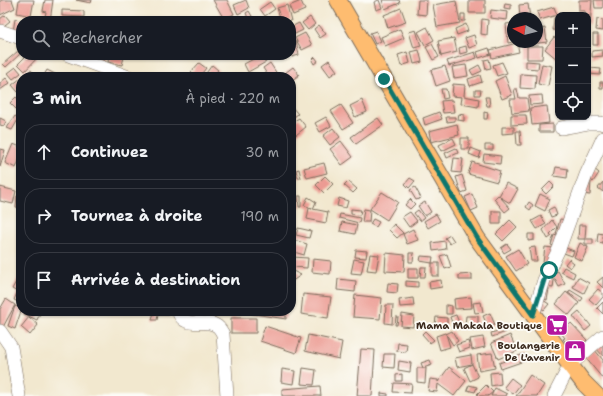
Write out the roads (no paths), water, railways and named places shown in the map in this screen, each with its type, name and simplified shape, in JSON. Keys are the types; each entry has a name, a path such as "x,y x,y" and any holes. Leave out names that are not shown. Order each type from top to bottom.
{"main road":[{"path":"338,0 477,238 570,365 583,382 597,396"}],"street":[{"path":"0,31 16,36"},
{"path":"82,60 116,72"},
{"path":"562,128 588,123 603,124"},
{"path":"533,315 544,280 560,250 586,175 603,138"},
{"path":"180,316 182,319 188,322 211,323 219,327 223,334 228,396"},
{"path":"0,332 11,347 19,396"},
{"path":"554,396 570,365 603,336"}],"place":[{"name":"Mama Makala Boutique","path":"557,325"},
{"name":"Boulangerie De L'avenir","path":"575,351"}]}
